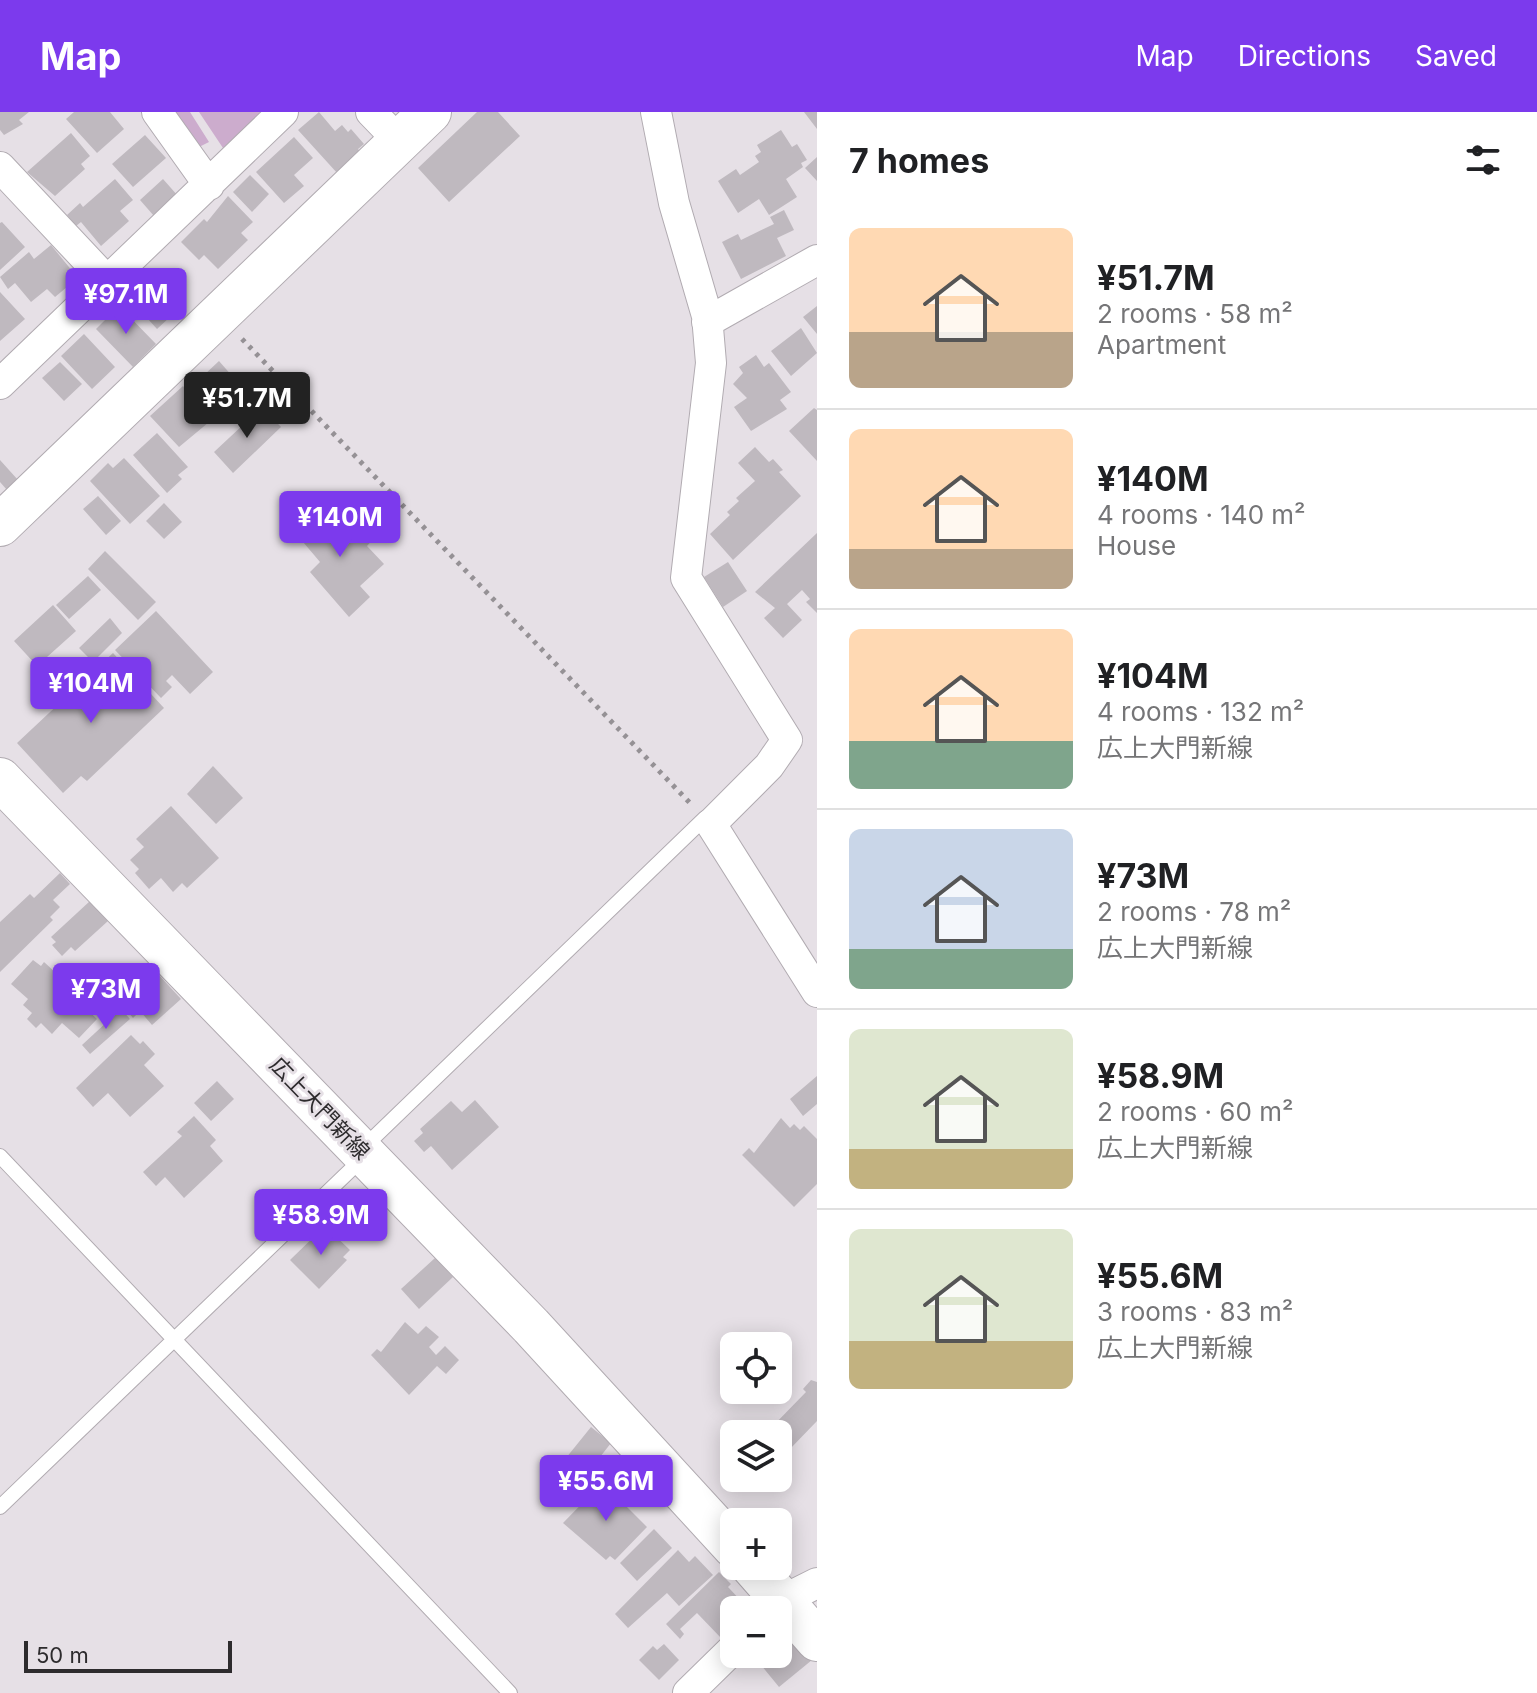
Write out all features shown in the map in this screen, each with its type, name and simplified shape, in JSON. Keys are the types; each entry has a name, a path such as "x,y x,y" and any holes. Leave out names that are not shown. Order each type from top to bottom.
{"main road":[{"path":"0,525 430,112"},
{"name":"広上大門新線","path":"0,779 531,1326 720,1532"},
{"path":"769,1580 789,1596"},
{"path":"792,1600 817,1640"}],"street":[{"path":"157,112 209,185"},
{"path":"0,384 283,112"},
{"path":"371,112 399,141"},
{"path":"656,112 674,203 707,322 711,363 686,578 787,740 769,766 711,824 817,992"},
{"path":"0,167 108,282"},
{"path":"707,322 817,260"},
{"path":"688,1693 720,1662"}],"lane":[{"path":"0,1507 175,1340 705,818"},
{"path":"0,1156 510,1693"}],"path":[{"path":"221,313 705,818"}],"shaded area":[{"path":"175,112 190,112 209,142 199,147"},
{"path":"199,112 262,112 223,148"}],"building":[{"path":"0,112 29,112 19,120 23,124 4,135 0,130"},
{"path":"74,112 110,112 124,129 97,153 66,119"},
{"path":"319,112 335,131 342,125 348,132 351,129 364,144 358,149 361,153 338,174 298,130"},
{"path":"477,112 498,112 520,136 449,202 418,168"},
{"path":"804,112 817,112 817,129"},
{"path":"781,130 792,147 797,144 807,160 801,163 803,167 786,179 797,197 769,215 759,199 738,213 718,181 736,169 740,175 759,162 755,156 761,152 757,145"},
{"path":"71,133 90,156 81,164 85,169 55,196 27,172"},
{"path":"145,135 166,158 133,187 112,164"},
{"path":"294,137 313,158 294,175 304,186 284,203 256,172"},
{"path":"817,157 817,181 805,168"},
{"path":"250,175 269,194 252,212 233,192"},
{"path":"115,179 133,200 120,211 129,221 101,246 81,222 76,226 67,215 80,203 83,207"},
{"path":"163,179 178,196 154,216 140,200"},
{"path":"228,196 253,222 241,233 248,240 218,269 204,255 199,260 181,242 204,219 207,222"},
{"path":"784,210 794,230 777,238 786,256 741,279 722,242 738,234 741,240 774,224 770,217"},
{"path":"0,223 25,247 0,270"},
{"path":"51,245 73,272 68,277 73,282 55,297 47,289 31,302 15,283 8,289 0,277 29,252 34,259"},
{"path":"155,274 183,305 157,329 129,298"},
{"path":"0,292 25,319 0,341"},
{"path":"119,306 156,344 133,367 96,329"},
{"path":"817,306 817,334 803,317"},
{"path":"801,328 817,353 791,376 771,351"},
{"path":"84,334 115,367 92,389 61,356"},
{"path":"756,355 764,367 769,363 791,392 780,400 787,409 751,431 734,407 747,398 733,384 743,373 739,367"},
{"path":"219,361 233,377 220,389 232,403 179,447 150,416 183,386 187,391"},
{"path":"60,362 82,384 64,401 42,378"},
{"path":"262,407 281,427 233,473 214,452"},
{"path":"814,408 817,410 817,461 789,431"},
{"path":"157,433 188,467 178,475 182,479 167,493 133,455"},
{"path":"755,447 769,462 773,459 783,470 779,472 801,496 733,560 710,534 730,515 727,512 739,501 736,498 755,481 738,463"},
{"path":"124,458 160,496 130,524 90,481 108,463 113,468"},
{"path":"0,460 18,480 7,490 0,482"},
{"path":"98,496 121,521 106,535 83,509"},
{"path":"164,503 182,522 164,539 146,521"},
{"path":"318,507 346,537 362,523 374,538 367,546 384,564 360,586 370,597 349,617 310,572 320,562 292,529"},
{"path":"817,533 817,613 806,602 810,599 802,590 787,604 802,620 783,638 764,618 775,608 755,592"},
{"path":"105,551 156,602 138,620 88,569"},
{"path":"728,562 747,591 723,607 704,577"},
{"path":"88,576 101,590 69,619 56,605"},
{"path":"53,605 76,631 37,666 14,641"},
{"path":"156,611 213,672 190,694 172,675 166,681 172,687 161,698 115,650"},
{"path":"110,618 122,633 93,662 79,648"},
{"path":"113,653 164,708 87,781 81,776 63,793 17,743"},
{"path":"213,766 243,798 216,824 187,794"},
{"path":"171,806 219,858 187,888 182,883 173,892 161,878 149,889 135,873 139,869 130,860 144,847 136,839"},
{"path":"60,873 70,884 53,900 60,907 50,917 53,920 0,972 0,922 30,894 34,898"},
{"path":"90,901 108,921 75,951 71,947 62,956 52,945 56,942 51,937"},
{"path":"33,960 41,966 44,962 67,983 73,977 84,986 74,997 97,1019 79,1038 62,1023 52,1034 41,1023 36,1028 27,1019 32,1013 23,1005 28,999 11,984"},
{"path":"159,975 181,999 152,1025 140,1011 133,1018 123,1006"},
{"path":"121,1009 130,1019 90,1054 82,1045"},
{"path":"131,1035 140,1044 143,1041 155,1054 144,1065 164,1086 130,1117 108,1093 93,1107 76,1088"},
{"path":"817,1076 817,1104 803,1116 790,1099"},
{"path":"217,1081 234,1099 211,1121 194,1103"},
{"path":"475,1100 499,1127 452,1170 431,1146 424,1152 414,1141 423,1133 420,1129 451,1101 462,1112"},
{"path":"194,1116 216,1140 210,1146 223,1161 184,1198 165,1177 156,1186 143,1172 182,1136 177,1132"},
{"path":"781,1118 790,1128 794,1124 800,1130 804,1126 817,1139 817,1184 794,1207 742,1155 749,1148 754,1153"},
{"path":"325,1226 350,1250 343,1257 347,1260 319,1289 290,1260"},
{"path":"435,1258 453,1277 419,1309 401,1289"},
{"path":"405,1322 418,1334 426,1326 439,1337 429,1347 436,1355 445,1346 459,1360 446,1374 437,1366 409,1395 371,1355 377,1349 381,1352"},
{"path":"811,1380 817,1382 817,1421 792,1447 792,1420 779,1420 806,1392 803,1389"},
{"path":"591,1427 611,1443 593,1466 596,1469 569,1503 545,1484"},
{"path":"603,1482 624,1498 621,1501 647,1527 615,1560 610,1556 606,1560 563,1523"},
{"path":"654,1529 672,1548 637,1581 620,1563"},
{"path":"678,1550 689,1562 695,1556 713,1575 679,1606 667,1593 628,1628 615,1614"},
{"path":"719,1572 720,1580 731,1584 728,1587 736,1596 720,1596 720,1637 697,1613 680,1629 684,1634 680,1639 666,1624"},
{"path":"792,1634 812,1660 779,1687 764,1668 792,1668"},
{"path":"664,1644 679,1660 659,1680 639,1660 653,1646 657,1650"}]}
